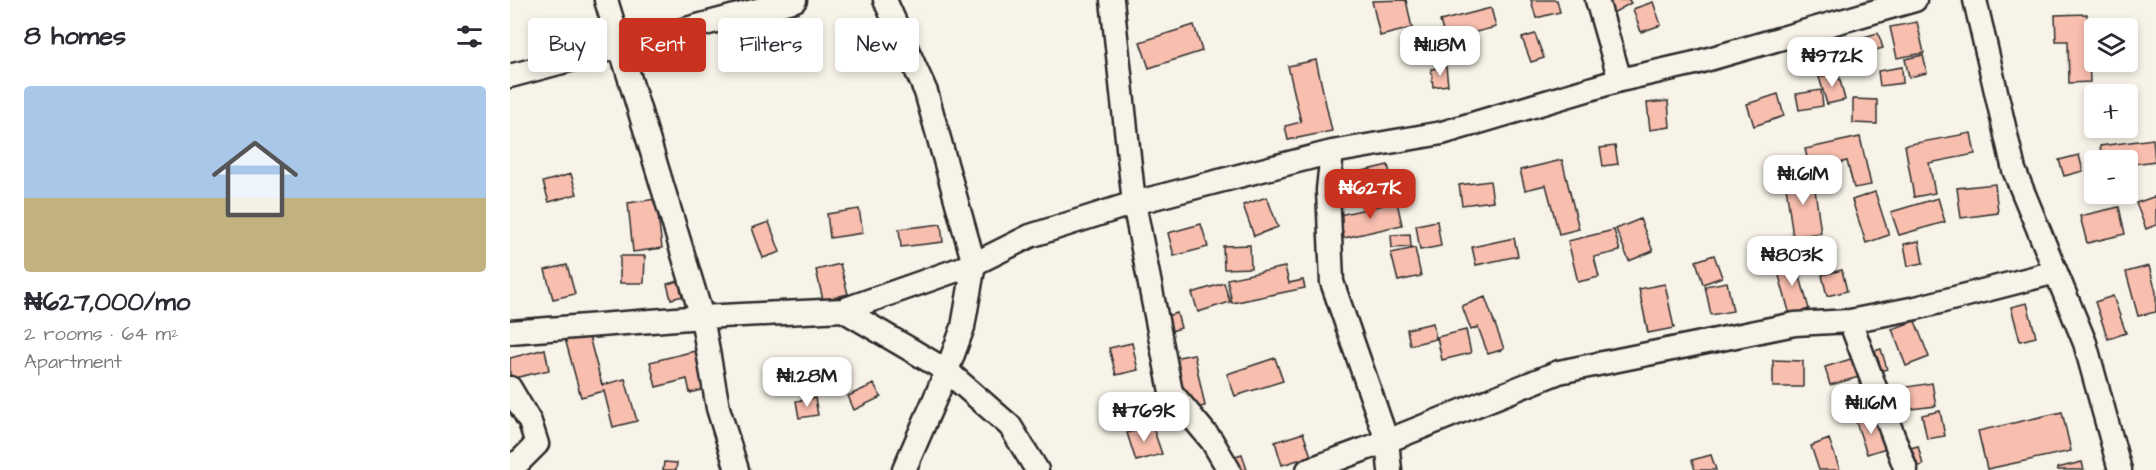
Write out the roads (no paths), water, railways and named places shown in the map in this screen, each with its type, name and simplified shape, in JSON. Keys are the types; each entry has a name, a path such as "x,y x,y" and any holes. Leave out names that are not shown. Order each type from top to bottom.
{"street":[{"path":"510,76 619,46 606,0"},
{"path":"706,23 795,0"},
{"path":"885,0 926,92 974,264 963,327 947,371 904,470"},
{"path":"1112,0 1134,203 1171,392 1212,441 1229,470"},
{"path":"1597,0 1620,80"},
{"path":"510,333 702,317 843,310 957,268 974,264 1030,236 1134,203 1332,152 1442,132 1620,80 1695,63 1915,0"},
{"path":"1975,0 2014,170 2085,343 2120,470"},
{"path":"627,72 702,317 718,408 737,470"},
{"path":"1332,152 1328,190 1332,282 1387,441 1390,470"},
{"path":"1308,470 1559,372 1795,324 1850,321 1916,309 2056,272"},
{"path":"843,310 947,371 1010,426 1037,470"},
{"path":"1850,321 1906,470"},
{"path":"510,388 530,422 537,444 520,461 510,465"}]}
